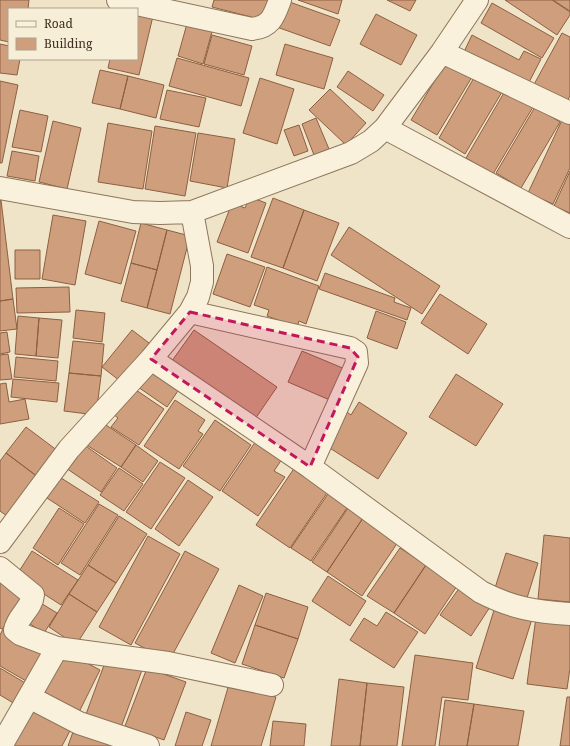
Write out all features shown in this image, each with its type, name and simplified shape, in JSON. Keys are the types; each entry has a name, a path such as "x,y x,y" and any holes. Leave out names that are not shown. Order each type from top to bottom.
{"street":[{"path":"118,0 252,29 261,28 267,24 273,17 280,0"},
{"path":"0,188 133,212 192,212 351,153 371,141 385,128 442,52 477,0"},
{"path":"442,52 570,113"},
{"path":"385,128 570,227"},
{"path":"0,542 69,449 151,359 190,312 198,297 202,282 202,266 192,212"},
{"path":"190,312 350,348 356,352 357,363 310,467"},
{"path":"151,359 310,467 481,592 502,603 522,609 570,614"},
{"path":"0,568 33,595 33,600 16,625 15,630 20,634 56,648 168,664 272,686"},
{"path":"1,746 56,648"},
{"path":"29,697 79,723 108,734 148,746"}],"highlighted area":[{"path":"190,312 350,348 358,357 310,467 151,359"}],"building":[{"path":"0,0 29,0 28,8 8,8 8,42 0,40"},
{"path":"214,0 268,0 263,20 212,7"},
{"path":"284,0 340,20 330,46 274,26"},
{"path":"298,0 342,0 338,14"},
{"path":"387,0 416,0 410,11"},
{"path":"505,0 552,0 570,12 570,15 557,35"},
{"path":"553,0 570,0 570,11"},
{"path":"492,3 554,38 542,58 481,23"},
{"path":"138,13 153,16 139,75 108,68 110,60 138,60"},
{"path":"376,14 417,35 401,65 360,44"},
{"path":"188,20 213,28 203,64 178,56"},
{"path":"562,33 570,37 570,96 563,108 531,90"},
{"path":"212,35 252,46 244,75 204,64"},
{"path":"472,35 519,60 524,51 541,59 525,90 461,58"},
{"path":"0,44 8,46 8,60 20,60 17,75 0,73"},
{"path":"285,44 333,58 324,89 276,75"},
{"path":"177,58 249,78 241,106 169,86"},
{"path":"446,62 472,77 437,135 411,120"},
{"path":"100,70 128,76 120,109 92,103"},
{"path":"348,71 384,95 373,111 337,87"},
{"path":"128,76 164,85 156,118 120,109"},
{"path":"475,76 502,92 465,154 439,138"},
{"path":"260,78 294,89 277,144 243,133"},
{"path":"0,81 18,85 2,163 0,163"},
{"path":"330,89 366,123 346,145 309,110"},
{"path":"167,90 206,98 199,127 160,119"},
{"path":"505,91 533,107 493,174 466,158"},
{"path":"535,107 560,122 521,188 496,173"},
{"path":"20,110 48,116 41,152 12,147"},
{"path":"316,118 329,149 314,155 302,124"},
{"path":"562,120 570,123 570,168 553,204 528,193"},
{"path":"53,121 81,128 67,189 39,182"},
{"path":"108,123 152,131 143,189 98,182"},
{"path":"299,125 308,151 294,156 284,130"},
{"path":"155,126 196,133 185,196 145,189"},
{"path":"198,133 235,139 227,188 190,181"},
{"path":"12,151 39,156 35,181 7,176"},
{"path":"570,171 570,213 554,206"},
{"path":"250,197 266,203 248,253 217,242 232,203 245,208"},
{"path":"273,198 304,210 283,268 251,257"},
{"path":"1,200 13,299 0,301 0,201"},
{"path":"304,210 339,223 317,281 283,268"},
{"path":"53,215 86,221 75,285 42,279"},
{"path":"99,221 136,231 121,284 85,274"},
{"path":"141,223 167,230 157,270 131,263"},
{"path":"349,227 440,286 422,314 331,255"},
{"path":"167,230 190,236 170,314 147,308"},
{"path":"15,250 40,250 40,279 15,279"},
{"path":"227,254 265,267 250,307 213,294"},
{"path":"131,263 157,270 147,308 121,301"},
{"path":"267,267 319,286 306,324 299,321 297,327 267,316 269,310 254,305"},
{"path":"325,273 395,298 394,302 411,308 407,320 319,289"},
{"path":"69,287 70,312 17,313 16,288"},
{"path":"440,294 487,324 468,354 421,323"},
{"path":"13,299 17,329 0,331 0,301"},
{"path":"76,310 105,313 102,342 73,338"},
{"path":"376,311 406,322 397,349 367,338"},
{"path":"18,316 39,318 36,356 15,354"},
{"path":"39,318 62,320 58,358 36,356"},
{"path":"132,330 153,346 124,384 102,367"},
{"path":"194,330 277,387 253,422 169,365"},
{"path":"7,332 10,352 0,354 0,333"},
{"path":"73,341 104,344 101,376 69,373"},
{"path":"302,351 345,369 332,401 288,382"},
{"path":"8,354 12,379 0,380 0,355"},
{"path":"16,357 58,361 56,381 14,377"},
{"path":"150,364 182,385 167,407 135,385"},
{"path":"69,373 101,376 96,415 64,411"},
{"path":"456,374 503,404 476,446 429,417"},
{"path":"13,379 59,383 57,402 11,397"},
{"path":"6,383 9,402 25,399 29,419 0,424 0,384"},
{"path":"136,390 164,409 139,445 111,427 118,418 113,414 125,396 130,399"},
{"path":"175,400 205,420 198,431 203,434 179,469 144,446"},
{"path":"359,402 407,433 378,479 322,443 335,430 347,412 351,415"},
{"path":"215,420 251,445 220,491 183,466"},
{"path":"100,421 136,445 121,467 85,444"},
{"path":"26,427 58,451 38,477 6,453"},
{"path":"256,441 282,459 274,471 285,477 258,516 222,491"},
{"path":"80,442 117,468 101,492 63,466"},
{"path":"136,445 158,461 143,482 121,467"},
{"path":"6,453 38,477 7,516 0,511 0,461"},
{"path":"160,462 185,478 151,529 126,512"},
{"path":"295,467 329,490 290,548 256,525"},
{"path":"119,468 143,484 124,511 100,495"},
{"path":"58,476 99,502 85,523 44,496"},
{"path":"188,480 213,497 179,546 155,529"},
{"path":"330,491 349,505 311,561 291,548"},
{"path":"99,504 118,515 80,575 61,563"},
{"path":"350,505 365,515 327,572 312,562"},
{"path":"59,508 84,524 58,565 33,548"},
{"path":"365,515 400,539 362,596 327,572"},
{"path":"119,516 147,534 116,583 88,565"},
{"path":"544,535 570,538 570,602 538,599"},
{"path":"148,536 180,554 131,645 99,627"},
{"path":"400,548 426,565 394,613 367,596"},
{"path":"32,551 78,580 61,605 16,576"},
{"path":"185,551 219,569 169,661 135,643"},
{"path":"506,553 538,563 527,598 495,588"},
{"path":"88,565 116,583 97,612 69,594"},
{"path":"426,565 457,586 425,634 394,613"},
{"path":"0,575 27,594 2,629 0,628"},
{"path":"328,576 366,601 350,626 312,601"},
{"path":"239,585 263,596 235,663 211,653"},
{"path":"460,587 490,607 471,636 440,615"},
{"path":"266,593 308,607 298,639 255,625"},
{"path":"69,594 97,612 76,645 49,627"},
{"path":"39,602 57,613 44,633 27,622"},
{"path":"495,607 532,619 513,679 476,668"},
{"path":"386,612 418,632 394,668 350,640 364,618 377,626"},
{"path":"536,617 570,621 570,668 567,689 527,684"},
{"path":"255,625 298,639 284,678 242,664"},
{"path":"3,629 50,656 33,685 0,666 0,635"},
{"path":"60,649 100,670 77,716 37,695"},
{"path":"415,655 473,663 468,700 442,697 435,746 402,746"},
{"path":"107,657 142,670 120,730 85,717"},
{"path":"0,668 27,684 15,704 0,695"},
{"path":"147,668 186,682 164,740 125,726"},
{"path":"339,679 367,683 360,746 331,746"},
{"path":"367,683 404,687 397,746 360,746"},
{"path":"229,684 276,697 261,746 211,746"},
{"path":"567,697 570,697 570,746 560,746"},
{"path":"445,700 474,704 467,746 439,746"},
{"path":"30,704 73,725 62,746 8,746"},
{"path":"474,704 524,711 518,746 467,746"},
{"path":"186,712 211,720 202,746 175,746"},
{"path":"273,721 306,724 304,746 270,746"},
{"path":"74,729 122,746 68,746"}]}
